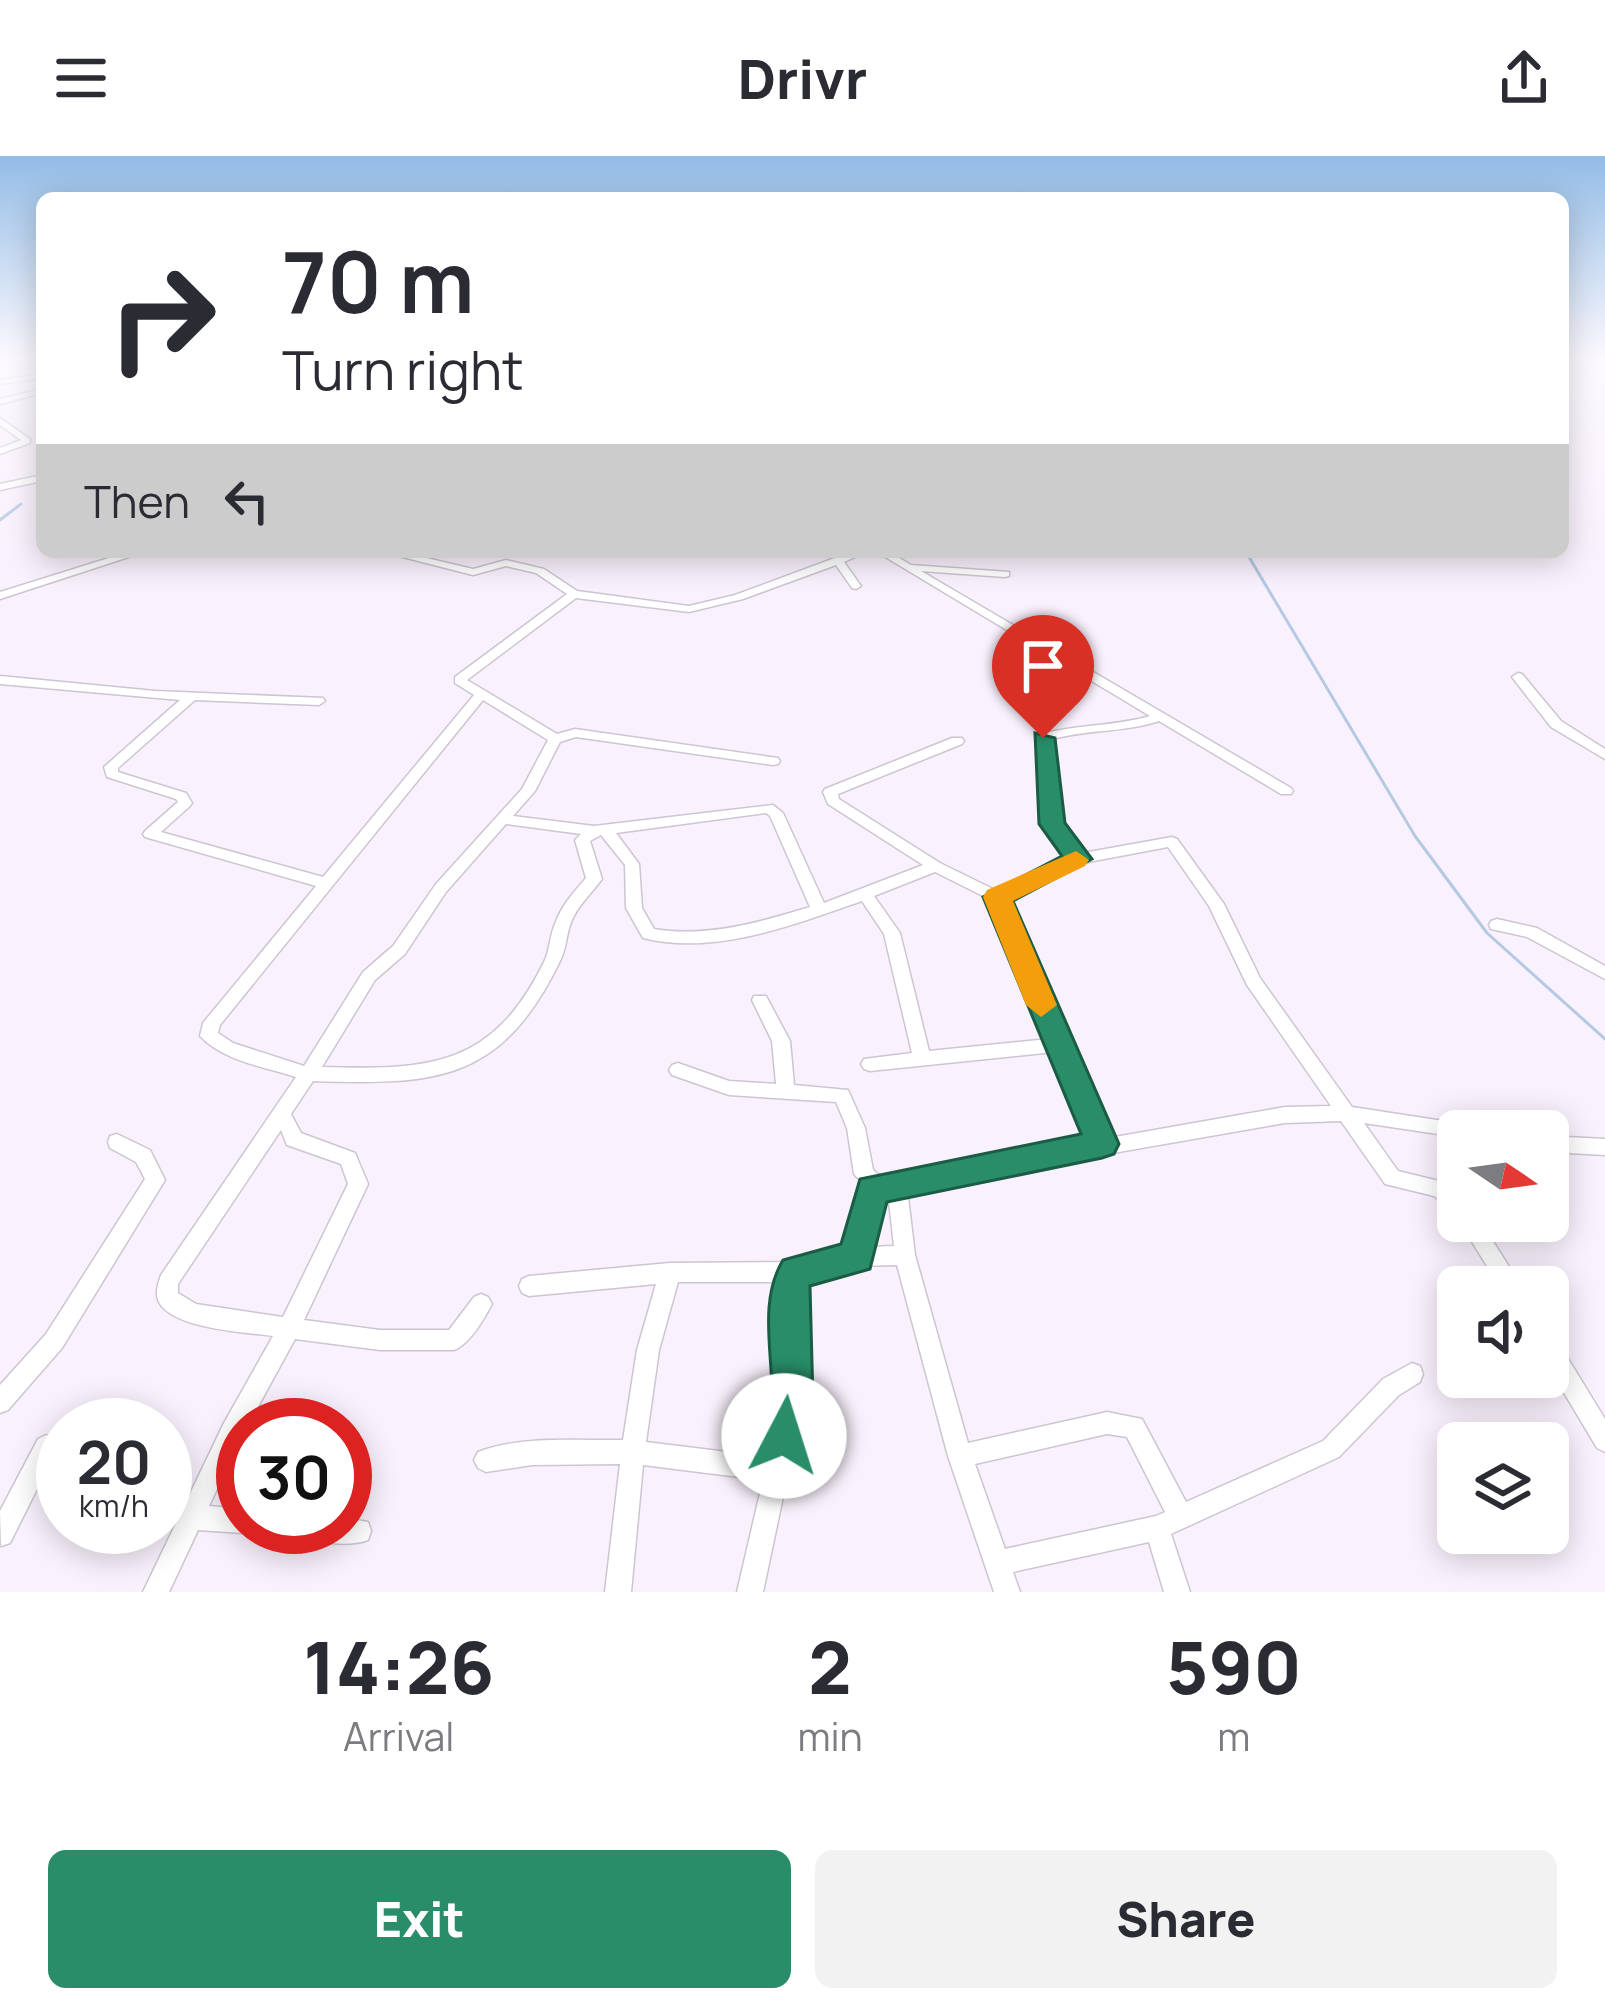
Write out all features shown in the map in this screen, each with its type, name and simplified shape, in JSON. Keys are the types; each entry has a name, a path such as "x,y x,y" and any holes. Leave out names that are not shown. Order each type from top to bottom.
{"street":[{"path":"8,427 27,442"},
{"path":"0,451 36,442"},
{"path":"0,487 36,479"},
{"path":"0,596 120,558"},
{"path":"414,558 473,572 506,563 540,571 574,594 696,608 844,558"},
{"path":"891,558 1286,791"},
{"path":"838,560 856,586"},
{"path":"904,566 1005,574"},
{"path":"555,739 459,680 574,594"},
{"path":"1518,677 1556,724 1605,755"},
{"path":"0,680 319,700"},
{"path":"481,694 212,1023 209,1036 227,1048 308,1074 391,1077 456,1067 490,1049 528,1007 560,946 569,910 594,879 582,839 602,830"},
{"path":"193,695 111,767 112,774 181,796 185,802 150,834 328,884"},
{"path":"1079,859 1052,824 1043,738 1062,730 1126,730 1159,717"},
{"path":"481,1304 454,1340 380,1340 192,1314 168,1298 167,1282 308,1074 368,976 399,950 441,888 528,791 555,739 575,733 773,761"},
{"path":"957,741 830,792 833,801 935,866 997,897 1102,1144"},
{"path":"502,819 602,830 768,808 776,813 820,910"},
{"path":"602,830 632,864 634,908 649,934 690,938 820,910 867,897 935,866"},
{"path":"997,897 1079,859 1162,841 1179,847 1216,904 1253,981 1392,1178 1437,1189"},
{"path":"867,897 892,933 922,1057"},
{"path":"1497,925 1531,932 1605,974"},
{"path":"760,1000 781,1041 785,1088"},
{"path":"870,1064 1057,1046"},
{"path":"678,1070 729,1088 842,1095 856,1128 864,1174 888,1186 960,1456 1007,1592"},
{"path":"192,1515 358,1184 348,1159 294,1139 282,1113"},
{"path":"856,1257 866,1202 888,1186 1102,1144 1285,1115 1344,1113 1437,1126"},
{"path":"0,1402 54,1341 155,1180 143,1156 117,1142"},
{"path":"1569,1145 1605,1147"},
{"path":"530,1286 670,1274 796,1272 856,1257 905,1255"},
{"path":"749,1592 792,1402 788,1306 796,1272"},
{"path":"618,1592 648,1350 670,1274"},
{"path":"999,1563 1169,1522 1331,1449 1391,1387 1412,1374"},
{"path":"1569,1381 1605,1440"},
{"path":"960,1456 1107,1423 1134,1427 1169,1522 1177,1592"},
{"path":"486,1460 532,1453 633,1452 776,1470"},
{"path":"0,1534 36,1466"},
{"path":"156,1592 174,1554"}],"waterway":[{"path":"0,520 21,504"},
{"path":"1250,558 1415,836 1487,933 1605,1039"}],"slow traffic":[{"path":"1041,1005 997,897 1005,889 1076,860"}],"route":[{"path":"784,1436 792,1402 789,1288 796,1272 856,1257 872,1190 1102,1144 997,897 1005,889 1079,859 1052,824 1043,738"}]}
